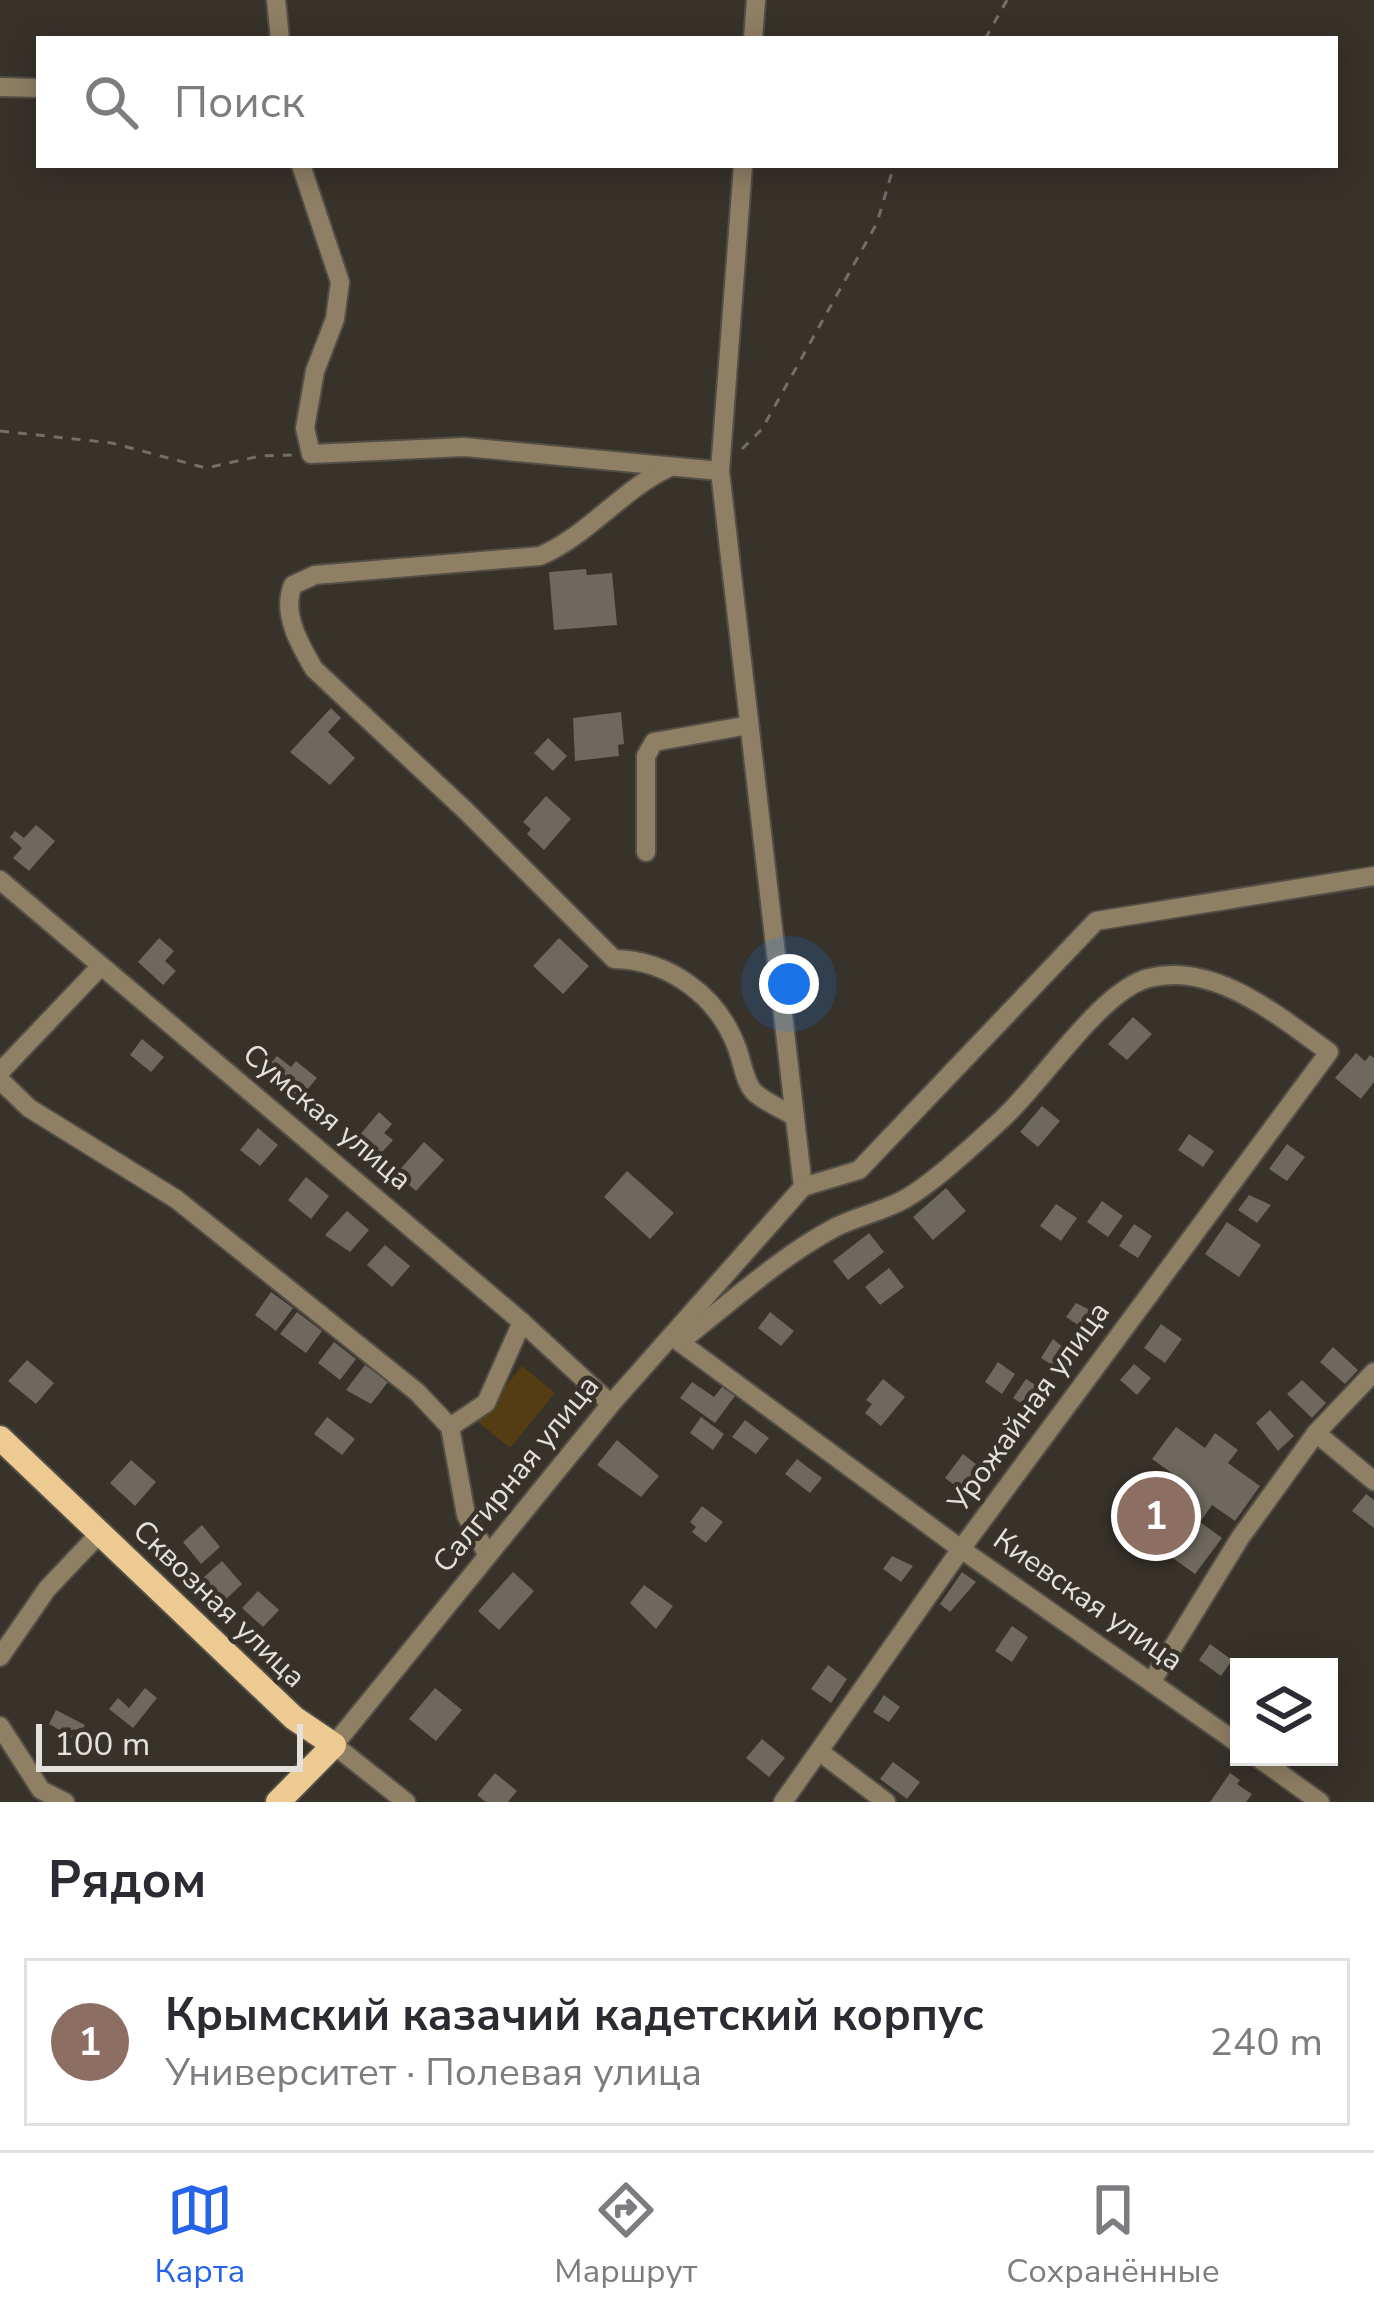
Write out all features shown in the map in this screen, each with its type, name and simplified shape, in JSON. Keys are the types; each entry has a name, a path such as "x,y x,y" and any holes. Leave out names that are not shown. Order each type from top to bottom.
{"main road":[{"name":"Сквозная улица","path":"0,1438 294,1718 334,1745"},
{"name":"Салгирная улица","path":"278,1802 334,1745"}],"street":[{"path":"276,0 280,36"},
{"path":"753,36 756,0"},
{"path":"0,87 36,88"},
{"path":"300,168 340,282 335,320 311,390 305,428 311,454 464,447 720,471"},
{"path":"743,168 720,471 803,1187 859,1170 1096,921 1374,876"},
{"path":"670,466 640,481 562,546 540,556 315,574 293,585 291,614 298,642 314,669 614,959 641,959 676,974 714,1006 735,1041 751,1090 795,1117"},
{"path":"646,851 646,756 654,742 749,725"},
{"name":"Сумская улица","path":"0,880 522,1322 611,1404"},
{"path":"101,966 0,1076 29,1108 176,1199 417,1392 450,1427 466,1515 487,1555"},
{"name":"Урожайная улица","path":"675,1338 835,1228 904,1200 1004,1119 1123,987 1150,977 1183,974 1228,988 1329,1052 961,1549 783,1802"},
{"name":"Салгирная улица","path":"334,1745 611,1404 675,1338 803,1187"},
{"path":"450,1427 486,1403 522,1322"},
{"name":"Киевская улица","path":"675,1338 961,1549 1230,1737"},
{"path":"1152,1681 1240,1538 1316,1433 1374,1372"},
{"path":"1316,1433 1374,1481"},
{"path":"0,1657 47,1589 100,1533"},
{"path":"0,1726 41,1790 65,1802"},
{"name":"Сквозная улица","path":"334,1745 406,1802"},
{"path":"820,1752 886,1802"},
{"path":"1270,1766 1320,1802"}],"path":[{"path":"987,36 1007,0"},
{"path":"720,471 763,429 877,223 894,168"},
{"path":"0,431 112,443 206,468 260,456 311,454"}],"shaded area":[{"path":"522,1366 555,1393 510,1448 477,1421"}],"building":[{"path":"586,569 587,575 612,573 617,625 554,630 549,572"},
{"path":"331,708 341,718 328,732 355,758 330,785 290,752"},
{"path":"621,712 624,744 618,745 619,756 575,761 573,718"},
{"path":"548,738 567,756 553,771 534,753"},
{"path":"546,796 571,819 544,850 527,834 531,829 523,822"},
{"path":"36,825 55,841 29,871 13,858 22,848 10,837 15,831 24,838"},
{"path":"159,938 174,951 165,961 176,971 163,985 138,962"},
{"path":"559,938 589,966 563,994 533,966"},
{"path":"1133,1017 1152,1034 1127,1060 1108,1044"},
{"path":"142,1039 164,1057 151,1072 130,1055"},
{"path":"1356,1053 1365,1061 1370,1055 1374,1058 1374,1082 1361,1099 1335,1078"},
{"path":"277,1056 291,1067 296,1061 317,1078 297,1102 262,1074"},
{"path":"1042,1106 1060,1121 1038,1147 1020,1132"},
{"path":"379,1112 392,1124 384,1133 393,1140 375,1160 354,1142"},
{"path":"258,1128 278,1145 260,1166 240,1150"},
{"path":"1189,1134 1214,1151 1203,1167 1178,1150"},
{"path":"424,1142 444,1160 416,1191 396,1174"},
{"path":"1287,1144 1305,1157 1287,1181 1269,1169"},
{"path":"627,1171 674,1213 650,1239 604,1197"},
{"path":"306,1177 329,1196 311,1219 288,1200"},
{"path":"946,1188 966,1211 933,1240 913,1217"},
{"path":"1249,1195 1271,1205 1257,1223 1238,1210"},
{"path":"1102,1201 1123,1216 1108,1237 1087,1222"},
{"path":"1056,1204 1077,1218 1061,1241 1040,1226"},
{"path":"347,1211 369,1230 350,1252 325,1235"},
{"path":"1227,1222 1261,1245 1239,1277 1205,1254"},
{"path":"1134,1224 1152,1236 1138,1258 1119,1246"},
{"path":"869,1233 884,1252 848,1280 833,1261"},
{"path":"385,1245 410,1266 392,1287 367,1265"},
{"path":"889,1268 904,1287 880,1305 865,1287"},
{"path":"271,1292 293,1308 276,1331 255,1315"},
{"path":"1076,1303 1098,1314 1087,1331 1066,1317"},
{"path":"297,1312 322,1331 306,1353 280,1334"},
{"path":"770,1312 794,1331 781,1346 758,1328"},
{"path":"1161,1324 1182,1339 1165,1363 1144,1348"},
{"path":"1053,1339 1071,1354 1060,1370 1041,1358"},
{"path":"334,1342 356,1359 340,1380 318,1363"},
{"path":"1333,1347 1358,1370 1345,1384 1320,1362"},
{"path":"27,1360 54,1383 36,1404 8,1381"},
{"path":"998,1362 1015,1374 1002,1394 985,1382"},
{"path":"1134,1364 1151,1378 1137,1395 1120,1380"},
{"path":"365,1365 388,1382 371,1404 346,1390"},
{"path":"883,1379 905,1397 881,1426 865,1413 872,1404 866,1400"},
{"path":"1026,1379 1043,1390 1030,1409 1013,1398"},
{"path":"1302,1380 1326,1403 1312,1418 1287,1394"},
{"path":"692,1382 714,1397 722,1387 735,1396 715,1423 680,1398"},
{"path":"1270,1410 1294,1436 1278,1451 1256,1423"},
{"path":"327,1417 355,1439 342,1455 314,1434"},
{"path":"701,1417 724,1434 713,1450 690,1433"},
{"path":"745,1420 769,1438 756,1454 732,1437"},
{"path":"1176,1427 1205,1448 1215,1433 1238,1450 1228,1463 1260,1486 1235,1521 1212,1505 1200,1522 1222,1538 1195,1574 1164,1552 1184,1524 1167,1512 1148,1538 1116,1515 1141,1481 1159,1494 1173,1474 1152,1459"},
{"path":"617,1440 659,1476 641,1497 597,1465"},
{"path":"963,1454 981,1468 989,1458 995,1462 969,1496 945,1478"},
{"path":"797,1459 822,1478 810,1493 785,1474"},
{"path":"131,1460 156,1482 135,1506 110,1483"},
{"path":"1366,1494 1374,1500 1374,1528 1352,1511"},
{"path":"702,1506 723,1522 706,1543 692,1532 696,1527 690,1522"},
{"path":"202,1525 220,1547 201,1564 183,1542"},
{"path":"892,1556 913,1566 901,1582 883,1569"},
{"path":"222,1561 242,1584 224,1601 203,1578"},
{"path":"513,1572 534,1591 499,1630 478,1611"},
{"path":"962,1572 976,1582 950,1612 940,1604"},
{"path":"644,1585 673,1606 656,1629 630,1603"},
{"path":"258,1591 279,1610 263,1627 242,1608"},
{"path":"1012,1626 1028,1637 1012,1662 995,1651"},
{"path":"1210,1644 1230,1663 1221,1676 1199,1660"},
{"path":"828,1665 847,1679 831,1703 811,1689"},
{"path":"145,1688 157,1698 133,1728 109,1709 118,1698 129,1708"},
{"path":"435,1688 462,1710 436,1741 409,1719"},
{"path":"884,1695 900,1707 889,1722 873,1712"},
{"path":"56,1710 85,1725 77,1740 49,1724"},
{"path":"762,1739 785,1758 769,1777 746,1758"},
{"path":"893,1762 920,1782 907,1799 880,1779"},
{"path":"495,1773 517,1791 508,1802 486,1802 477,1795"},
{"path":"1230,1773 1252,1794 1246,1802 1210,1802"}],"place":[{"name":"Крымский казачий кадетский корпус","path":"1156,1516"}]}
